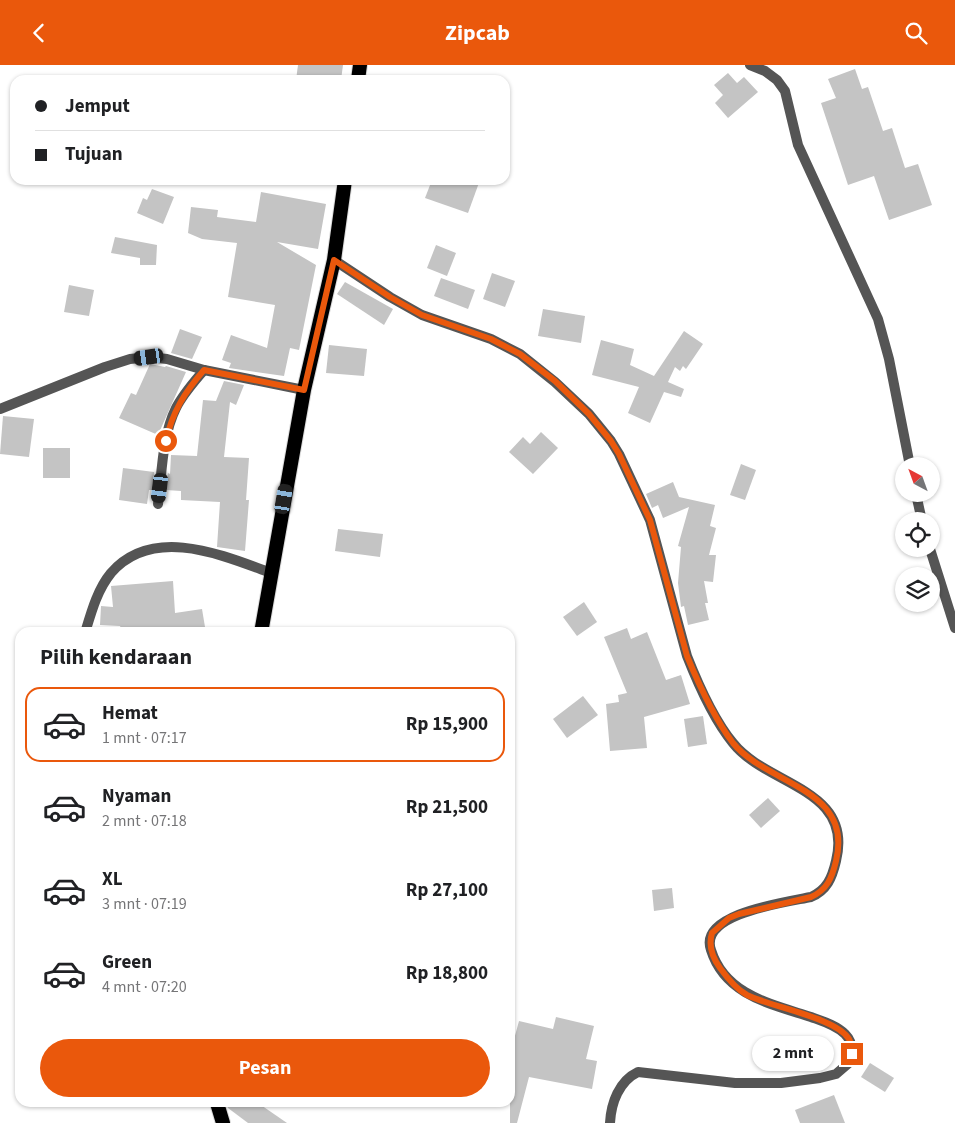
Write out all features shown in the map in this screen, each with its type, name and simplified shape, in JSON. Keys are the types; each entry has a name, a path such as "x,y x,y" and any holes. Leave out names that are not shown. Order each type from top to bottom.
{"highway":[{"path":"262,627 304,390 334,260 344,185"},
{"path":"218,1107 223,1123"}],"street":[{"path":"750,65 766,71 777,80 785,91 798,145 878,319 889,359 908,457"},
{"path":"334,260 390,297 422,315 491,339 520,354 555,381 589,414 619,454 650,520 687,656 694,673 725,730 733,743 748,758 814,797 828,811 836,823 839,848 831,878 824,890 811,897 729,918 712,933 710,945 717,963 728,979 740,991 767,1003 819,1020 845,1034 852,1047 850,1062 836,1074 772,1084 735,1083 638,1072 629,1076 618,1092 610,1123"},
{"path":"0,409 105,367 130,359 149,357 167,359 204,370 304,390"},
{"path":"158,504 170,424 186,392 204,370"},
{"path":"87,627 98,595 110,574 130,557 153,549 179,546 195,548 224,555 271,573"},
{"path":"933,557 955,628"}],"building":[{"path":"298,65 343,65 342,75 297,75"},
{"path":"855,69 862,89 868,87 883,131 892,128 905,168 918,164 932,205 889,220 874,176 848,185 821,103 836,98 828,79"},
{"path":"728,73 737,83 744,77 758,92 728,118 715,103 723,95 714,85"},
{"path":"430,185 478,185 468,213 425,198"},
{"path":"152,189 174,197 163,224 137,213 143,198 147,200"},
{"path":"261,192 326,204 318,249 277,242 316,265 299,350 290,348 284,376 229,368 231,363 222,360 231,335 267,348 275,305 228,297 237,243 202,239 188,233 191,207 218,210 217,217 256,222"},
{"path":"115,237 157,245 156,265 140,265 140,258 111,253"},
{"path":"436,245 456,253 447,276 427,268"},
{"path":"492,273 515,281 505,307 483,299"},
{"path":"441,278 475,290 468,309 434,296"},
{"path":"345,282 393,309 384,325 337,294"},
{"path":"69,285 94,290 89,316 64,312"},
{"path":"543,309 585,316 581,343 538,336"},
{"path":"180,329 202,337 192,359 171,353"},
{"path":"684,331 703,344 686,369 683,366 680,371 675,367 668,382 684,389 681,397 664,392 650,423 628,413 639,387 592,375 601,340 634,349 630,365 654,376"},
{"path":"329,345 367,349 364,376 326,373"},
{"path":"150,364 166,366 186,372 158,435 119,418 131,393 136,395"},
{"path":"224,381 244,385 236,405 230,402 224,457 249,458 246,500 249,500 245,551 217,547 220,502 181,500 181,491 166,490 168,473 170,474 171,455 197,456 203,400 216,401"},
{"path":"3,416 34,419 29,457 0,454"},
{"path":"541,432 558,448 533,474 509,452 523,437 530,444"},
{"path":"43,448 70,448 70,478 43,478"},
{"path":"741,464 756,470 745,500 730,495"},
{"path":"123,468 154,472 153,490 149,490 147,504 119,500"},
{"path":"673,482 679,497 715,505 710,526 716,528 709,555 716,555 713,582 704,581 708,603 705,603 709,620 688,625 684,606 681,607 678,583 681,547 678,546 689,507 663,518 658,505 652,508 646,494"},
{"path":"338,529 383,534 380,557 335,551"},
{"path":"173,581 175,613 202,609 205,627 120,627 100,625 101,606 113,607 111,586"},
{"path":"584,602 597,622 577,636 563,617"},
{"path":"627,628 631,639 647,632 666,680 681,675 690,704 644,717 647,748 610,751 606,704 619,702 618,695 627,693 604,637"},
{"path":"583,696 598,715 567,738 553,719"},
{"path":"703,716 707,744 688,747 684,719"},
{"path":"768,798 780,811 761,828 749,815"},
{"path":"672,888 674,908 654,911 652,890"},
{"path":"556,1017 594,1026 586,1059 597,1061 592,1089 529,1077 517,1123 510,1123 510,1107 515,1107 515,1036 519,1021 553,1029"},
{"path":"870,1063 894,1078 885,1092 861,1077"},
{"path":"834,1095 845,1123 800,1123 795,1110"},
{"path":"264,1107 287,1123 248,1123 228,1108"}],"route":[{"path":"166,441 176,409 186,392 204,370 304,390 334,260 390,297 422,315 505,345 555,381 589,414 619,454 650,520 659,545 687,656 694,673 733,743 748,758 814,797 828,811 838,830 839,848 836,863 828,885 824,890 811,897 729,918 712,933 710,951 728,979 740,991 767,1003 838,1028 850,1040 852,1054"}]}
